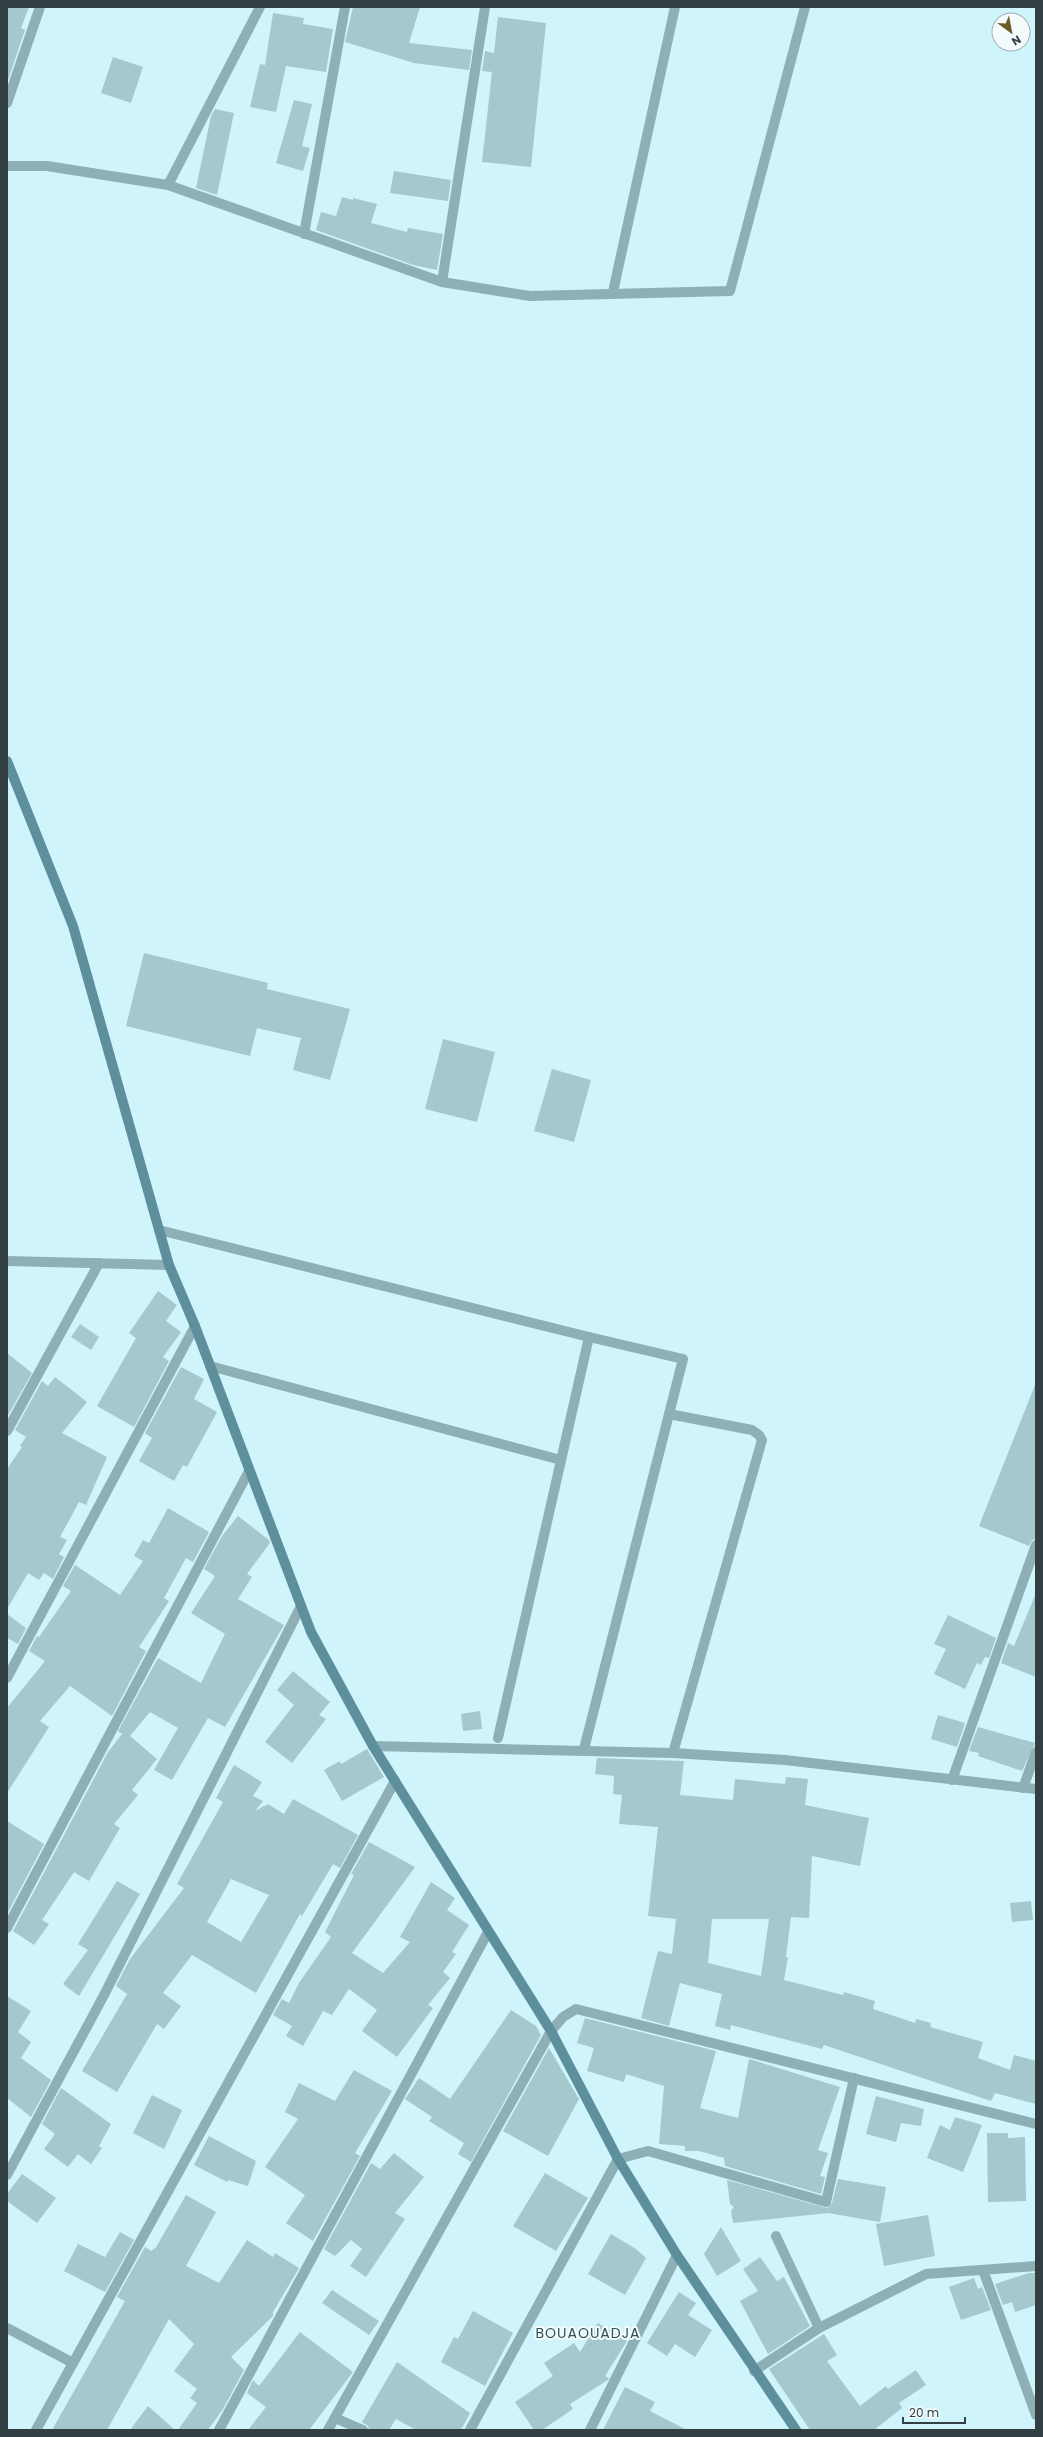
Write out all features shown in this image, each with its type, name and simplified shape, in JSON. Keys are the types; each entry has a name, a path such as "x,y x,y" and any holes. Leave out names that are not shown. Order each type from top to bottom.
{"street":[{"path":"7,103 40,7"},
{"path":"168,185 260,7"},
{"path":"304,234 345,7"},
{"path":"442,282 485,7"},
{"path":"613,292 675,7"},
{"path":"7,166 47,166 168,185 442,282 530,296 613,292 730,291 805,7"},
{"path":"7,761 73,926 169,1265 195,1326 249,1471 312,1632 373,1746 551,2031 618,2159 677,2255 796,2430"},
{"path":"159,1230 683,1359 584,1749"},
{"path":"7,1261 169,1265"},
{"path":"7,1431 99,1263"},
{"path":"7,1678 195,1326"},
{"path":"498,1738 589,1337"},
{"path":"210,1366 561,1460"},
{"path":"668,1414 752,1430 759,1435 762,1440 673,1753"},
{"path":"7,1928 249,1471"},
{"path":"952,1780 1036,1545"},
{"path":"7,2175 103,1997 301,1606"},
{"path":"373,1746 584,1749 785,1760 1036,1789"},
{"path":"1023,1788 1036,1752"},
{"path":"36,2430 395,1781"},
{"path":"219,2430 488,1932"},
{"path":"328,2430 551,2031 563,2018 576,2009 1036,2124"},
{"path":"470,2430 618,2159 648,2151 826,2202 854,2078"},
{"path":"776,2236 819,2328"},
{"path":"590,2430 677,2255"},
{"path":"754,2370 819,2328 926,2274 1036,2266"},
{"path":"983,2270 1036,2415"},
{"path":"7,2328 73,2363"},
{"path":"335,2418 363,2430"}],"building":[{"path":"7,7 29,7 21,28 25,30 7,83"},
{"path":"353,7 420,7 409,43 472,50 469,70 414,63 345,42"},
{"path":"273,13 304,18 303,24 333,29 326,72 286,66 276,112 250,107 260,64 265,65"},
{"path":"498,17 546,23 531,167 482,162 492,72 482,71 485,51 494,53"},
{"path":"113,57 143,67 131,103 101,93"},
{"path":"294,100 312,104 302,146 310,148 303,171 276,163"},
{"path":"215,109 234,113 217,195 196,188 211,116"},
{"path":"394,171 451,180 448,201 390,193"},
{"path":"342,197 377,204 371,223 407,232 408,228 443,234 437,270 413,265 316,230 321,212 336,216"},
{"path":"144,953 268,983 267,989 350,1009 330,1080 293,1070 301,1038 257,1028 250,1056 126,1026"},
{"path":"443,1039 495,1052 477,1122 425,1109"},
{"path":"552,1069 591,1080 574,1142 534,1131"},
{"path":"158,1291 177,1305 166,1321 181,1332 163,1357 169,1361 134,1427 97,1406 136,1338 129,1333"},
{"path":"80,1324 99,1337 91,1350 71,1337"},
{"path":"7,1353 32,1373 7,1417"},
{"path":"181,1367 204,1379 194,1399 217,1412 187,1467 183,1465 174,1481 139,1461 152,1438 145,1433"},
{"path":"55,1377 87,1402 62,1433 107,1457 86,1505 79,1502 60,1537 67,1540 59,1554 64,1557 53,1579 44,1573 39,1580 28,1573 7,1609 7,1469 22,1447 20,1446 26,1437 15,1430 42,1381 48,1386"},
{"path":"1035,1385 1036,1539 1032,1540 1029,1546 979,1526"},
{"path":"168,1508 209,1532 193,1562 186,1558 164,1598 169,1601 139,1647 146,1651 112,1716 70,1686 40,1721 49,1727 7,1793 7,1708 45,1661 29,1651 37,1636 39,1637 71,1591 63,1586 75,1565 120,1595 143,1561 134,1556 143,1540 149,1543"},
{"path":"238,1516 269,1540 270,1543 247,1574 252,1577 238,1599 284,1625 225,1727 208,1718 172,1780 154,1770 178,1728 150,1712 130,1736 157,1759 132,1790 138,1795 114,1824 120,1828 89,1881 74,1872 42,1920 49,1924 34,1945 13,1931 108,1752 122,1734 118,1731 158,1658 201,1683 225,1634 191,1613 215,1576 204,1569 222,1536"},
{"path":"1036,1593 1036,1677 1001,1663 1008,1643 1014,1646"},
{"path":"7,1614 26,1628 18,1644 7,1638"},
{"path":"948,1615 996,1638 989,1658 985,1657 981,1665 977,1663 965,1689 934,1674 946,1649 934,1644"},
{"path":"293,1671 330,1702 319,1715 326,1719 292,1763 265,1742 294,1705 277,1690"},
{"path":"480,1711 482,1729 463,1731 461,1714"},
{"path":"938,1715 965,1723 957,1747 931,1739"},
{"path":"978,1727 1035,1743 1022,1771 978,1756 979,1753 969,1751"},
{"path":"367,1749 384,1777 342,1801 324,1770 340,1761 341,1764"},
{"path":"597,1758 684,1761 680,1795 733,1800 735,1779 785,1784 786,1777 808,1779 805,1805 869,1818 860,1866 812,1856 809,1918 791,1917 786,1957 788,1957 784,1980 843,1995 844,1992 875,2001 873,2009 915,2023 916,2019 931,2023 930,2027 983,2042 978,2058 1010,2070 1014,2055 1036,2061 1036,2104 995,2093 991,2101 824,2045 822,2049 731,2025 730,2030 715,2026 722,1994 680,1983 669,2026 641,2018 658,1951 672,1954 676,1919 648,1916 658,1827 619,1824 622,1795 613,1794 614,1776 595,1774","holes":["712,1919 769,1919 761,1976 708,1963"]},
{"path":"234,1765 262,1782 253,1796 263,1801 255,1811 268,1804 284,1814 293,1799 358,1835 340,1868 333,1864 302,1916 300,1914 256,1993 192,1955 163,1993 181,2006 164,2029 157,2024 117,2092 82,2071 127,1994 116,1986 130,1959 184,1888 177,1884 223,1802 216,1798","holes":["231,1879 269,1895 241,1942 207,1922"]},
{"path":"7,1821 44,1844 7,1914"},
{"path":"369,1842 415,1867 352,1953 383,1973 410,1942 400,1937 431,1882 455,1898 447,1910 469,1925 452,1952 456,1954 443,1972 450,1978 428,2005 433,2008 397,2057 362,2031 377,2010 349,1989 332,2015 323,2011 303,2046 286,2036 292,2026 273,2015 282,1999 289,2003 299,1983 331,1937 325,1932 354,1875 351,1874"},
{"path":"117,1881 140,1894 79,1996 63,1984 88,1950 78,1944"},
{"path":"1031,1901 1033,1920 1012,1922 1010,1903"},
{"path":"7,1996 31,2011 18,2032 31,2042 21,2058 51,2080 31,2117 7,2098"},
{"path":"511,2010 536,2026 541,2035 471,2162 458,2154 464,2143 429,2121 432,2117 405,2099 419,2078 450,2099"},
{"path":"585,2018 716,2051 700,2108 738,2118 749,2059 840,2087 818,2150 828,2153 820,2176 825,2177 821,2194 725,2166 724,2158 699,2151 685,2151 685,2146 659,2144 664,2086 626,2074 624,2082 587,2071 594,2048 577,2043"},
{"path":"549,2048 579,2099 548,2156 503,2131"},
{"path":"354,2070 392,2091 355,2153 360,2156 313,2241 286,2223 305,2195 265,2167 298,2119 285,2112 299,2083 335,2101"},
{"path":"61,2088 111,2124 99,2146 102,2148 91,2164 78,2154 68,2167 44,2149 55,2134 42,2124"},
{"path":"152,2095 182,2110 164,2149 133,2133"},
{"path":"876,2096 924,2109 921,2126 901,2123 896,2142 866,2134"},
{"path":"955,2117 982,2125 963,2172 927,2158 940,2125 950,2130"},
{"path":"987,2133 1008,2133 1008,2138 1025,2137 1026,2201 988,2202"},
{"path":"209,2136 256,2161 248,2186 228,2180 227,2182 194,2165"},
{"path":"394,2153 424,2177 395,2213 405,2219 366,2277 350,2266 362,2249 351,2240 335,2256 324,2249 371,2163 380,2169"},
{"path":"545,2173 588,2198 556,2251 513,2226"},
{"path":"22,2174 56,2198 37,2223 7,2201 7,2194"},
{"path":"838,2179 886,2187 880,2222 828,2213 733,2223 731,2211 734,2207 730,2204 727,2180 827,2208 832,2203"},
{"path":"186,2195 216,2212 186,2266 219,2283 247,2240 273,2257 275,2253 299,2268 273,2312 273,2316 231,2357 244,2370 223,2409 208,2430 178,2430 197,2403 190,2398 197,2389 174,2371 194,2344 169,2319 107,2430 52,2430 125,2301 117,2297 145,2247 152,2251 154,2248 155,2249"},
{"path":"928,2215 935,2256 884,2266 876,2224"},
{"path":"721,2227 741,2261 717,2276 704,2254"},
{"path":"120,2232 134,2240 105,2292 64,2271 78,2244 105,2257"},
{"path":"611,2234 636,2249 646,2258 625,2295 588,2274"},
{"path":"760,2257 777,2281 784,2277 810,2326 768,2354 740,2301 758,2291 743,2269"},
{"path":"1029,2273 1036,2273 1036,2305 1015,2312 1012,2302 1003,2305 995,2284"},
{"path":"974,2278 978,2289 982,2287 991,2310 961,2320 949,2287"},
{"path":"332,2290 379,2321 369,2335 322,2303"},
{"path":"679,2292 696,2303 688,2315 712,2330 695,2357 675,2344 667,2356 647,2343"},
{"path":"473,2311 513,2333 485,2386 441,2362 454,2337 458,2339"},
{"path":"598,2323 627,2341 605,2376 609,2378 608,2380 570,2404 573,2409 542,2430 534,2430 515,2402 553,2376 544,2363 574,2343 580,2352"},
{"path":"300,2332 353,2372 309,2430 248,2430 266,2407 247,2393 253,2380 259,2386"},
{"path":"824,2334 837,2355 827,2361 860,2406 886,2386 888,2389 916,2370 926,2385 899,2403 902,2408 874,2430 810,2430 769,2369"},
{"path":"397,2362 470,2413 461,2430 416,2430 396,2419 389,2430 369,2430 368,2426 362,2422"},
{"path":"625,2387 655,2402 650,2411 687,2430 603,2430"},
{"path":"148,2406 175,2430 130,2430"}],"district":[{"name":"BOUAOUADJA","path":"588,2333"}]}
